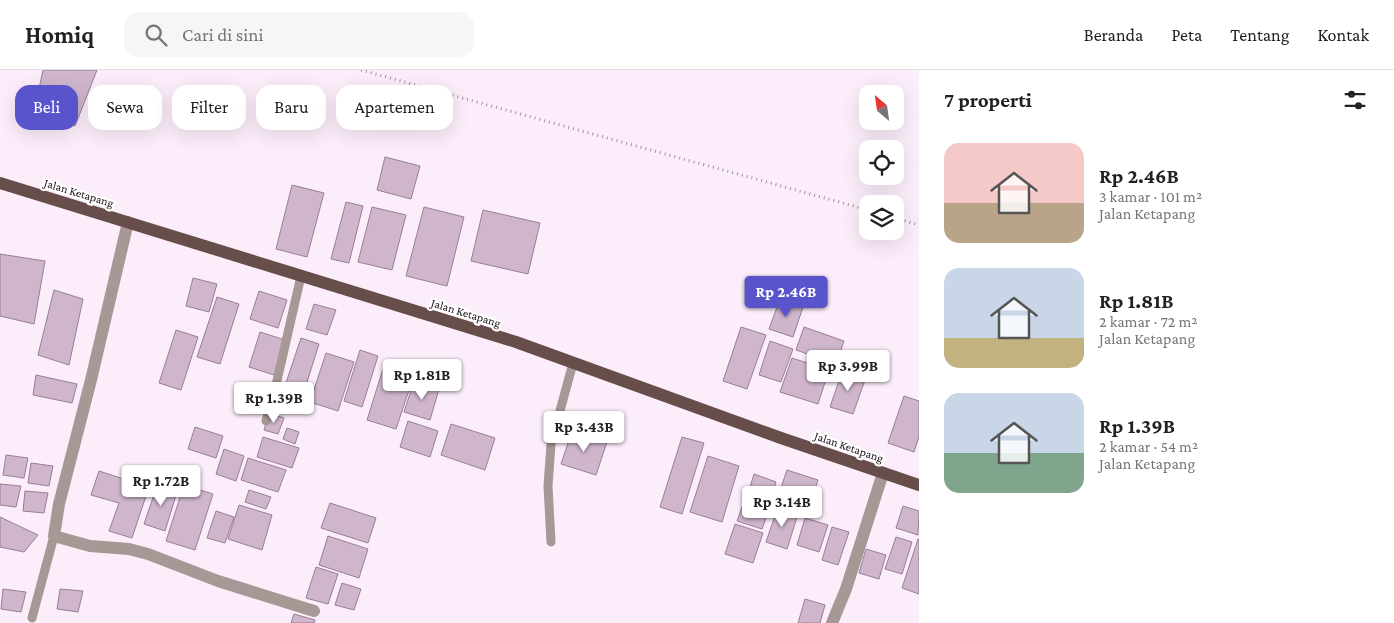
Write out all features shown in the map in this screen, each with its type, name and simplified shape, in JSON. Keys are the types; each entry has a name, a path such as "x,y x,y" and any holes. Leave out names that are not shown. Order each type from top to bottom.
{"main road":[{"name":"Jalan Ketapang","path":"0,183 516,342 781,438 919,485"}],"street":[{"path":"128,222 91,380 59,504 54,536 90,546 129,549 148,554 218,581 314,612"},
{"path":"832,623 846,589 883,473"}],"lane":[{"path":"266,421 301,276"},
{"path":"551,542 548,486 551,444 573,363"},
{"path":"32,618 54,536"}],"path":[{"path":"361,70 859,208"},
{"path":"904,221 919,225"}],"building":[{"path":"43,70 97,70 91,85 88,85 88,93 78,118 78,85 40,85"},
{"path":"385,157 420,166 411,199 377,190"},
{"path":"292,185 324,193 307,257 276,249"},
{"path":"346,202 363,206 349,263 331,259"},
{"path":"372,207 406,215 392,270 358,262"},
{"path":"424,207 464,217 447,286 406,276"},
{"path":"483,210 540,223 528,274 471,261"},
{"path":"0,254 45,261 34,324 0,316"},
{"path":"193,278 217,284 209,312 186,306"},
{"path":"54,290 83,299 69,365 38,355"},
{"path":"259,291 287,300 278,328 250,319"},
{"path":"217,297 239,304 220,364 197,357"},
{"path":"780,299 803,307 793,337 769,329"},
{"path":"314,304 336,310 327,335 306,329"},
{"path":"741,327 766,335 747,389 723,381"},
{"path":"804,327 844,341 836,364 796,350"},
{"path":"176,330 198,337 181,390 159,383"},
{"path":"260,332 285,340 274,375 249,367"},
{"path":"301,338 319,344 302,398 283,392"},
{"path":"770,341 793,349 781,382 759,375"},
{"path":"360,350 378,356 362,407 344,401"},
{"path":"326,353 354,362 338,411 310,402"},
{"path":"792,358 829,370 818,404 780,392"},
{"path":"383,369 413,378 396,429 367,420"},
{"path":"843,369 866,377 853,414 830,407"},
{"path":"36,375 77,384 72,403 33,395"},
{"path":"414,381 439,389 430,420 404,412"},
{"path":"904,396 919,401 919,437 914,452 888,443"},
{"path":"269,413 284,418 278,434 264,430"},
{"path":"408,421 438,431 430,457 400,447"},
{"path":"451,424 495,438 485,470 441,455"},
{"path":"195,427 223,436 216,458 188,449"},
{"path":"287,428 299,432 295,444 283,439"},
{"path":"572,431 607,442 596,475 561,464"},
{"path":"263,437 299,448 292,468 257,457"},
{"path":"682,437 704,443 682,514 660,507"},
{"path":"224,449 244,456 236,481 216,474"},
{"path":"6,455 28,458 24,478 3,475"},
{"path":"708,456 739,466 722,522 690,512"},
{"path":"248,458 286,470 278,492 241,480"},
{"path":"31,463 53,466 49,486 28,483"},
{"path":"787,470 818,480 808,512 776,502"},
{"path":"99,471 149,487 132,538 109,531 119,503 91,495"},
{"path":"754,474 776,482 767,510 745,503"},
{"path":"158,483 178,489 165,531 144,524"},
{"path":"0,484 21,486 16,507 0,505"},
{"path":"184,485 213,494 195,550 166,541"},
{"path":"249,490 271,497 266,509 245,502"},
{"path":"25,491 48,493 44,513 23,511"},
{"path":"330,503 376,518 368,543 321,528"},
{"path":"239,505 272,515 262,550 228,539"},
{"path":"903,506 919,511 918,535 896,528"},
{"path":"742,507 767,515 762,529 737,521"},
{"path":"778,507 798,514 787,549 766,542"},
{"path":"216,511 234,517 225,543 207,538"},
{"path":"0,517 38,535 24,552 0,547"},
{"path":"805,518 828,525 819,552 797,545"},
{"path":"735,524 763,533 753,563 725,554"},
{"path":"832,527 849,532 838,565 822,560"},
{"path":"328,536 368,549 359,578 319,565"},
{"path":"896,537 912,542 902,574 885,569"},
{"path":"919,539 919,594 902,588"},
{"path":"866,549 886,555 879,579 859,573"},
{"path":"316,567 338,574 328,604 306,598"},
{"path":"342,583 361,589 354,610 335,605"},
{"path":"3,589 26,592 21,612 1,609"},
{"path":"60,589 83,591 78,612 57,609"},
{"path":"805,599 825,605 820,623 798,623"},
{"path":"294,614 315,620 314,623 291,623"}]}
